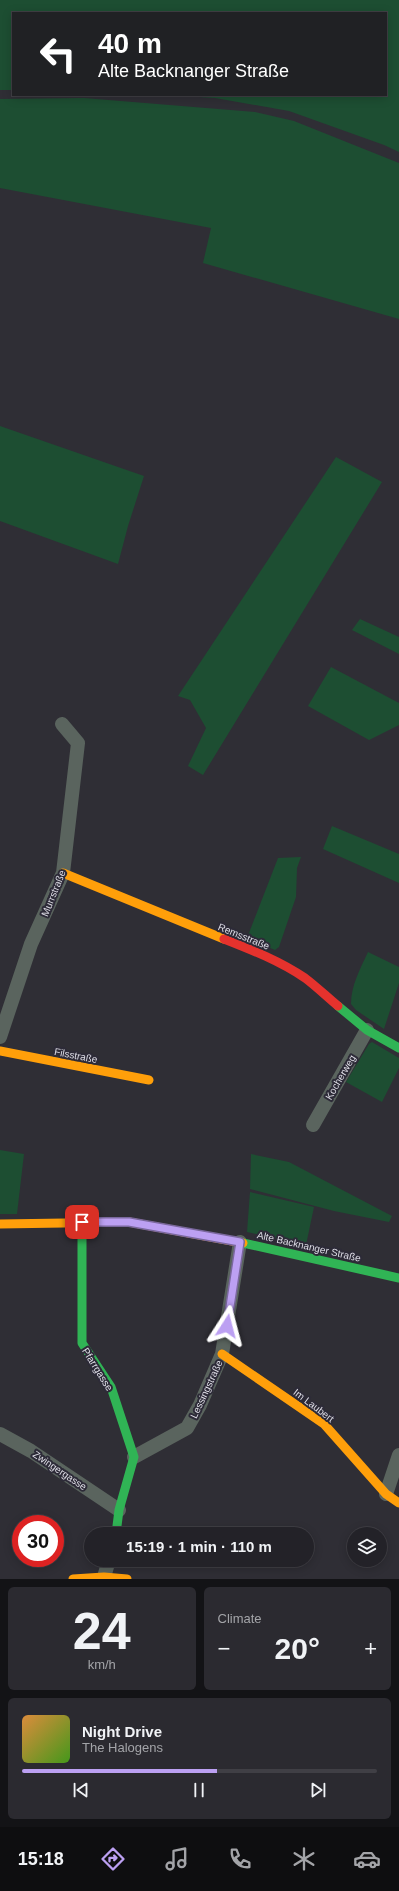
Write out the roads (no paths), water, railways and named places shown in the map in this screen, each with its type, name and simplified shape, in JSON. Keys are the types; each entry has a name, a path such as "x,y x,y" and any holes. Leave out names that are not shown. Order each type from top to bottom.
{"street":[{"name":"Murrstraße","path":"0,1037 31,944 63,873 78,743 62,724"},
{"name":"Remsstraße","path":"63,873 187,925 253,950 287,967 306,979 367,1030 399,1048"},
{"name":"Kocherweg","path":"313,1125 367,1030"},
{"name":"Filsstraße","path":"0,1051 149,1080"},
{"name":"Pfarrgasse","path":"82,1222 82,1343 111,1387 134,1456"},
{"name":"Alte Backnanger Straße","path":"0,1224 129,1222 240,1242 399,1278"},
{"name":"Lessingstraße","path":"134,1456 187,1428 222,1354 240,1242"},
{"name":"Im Laubert","path":"222,1354 324,1424 386,1494 399,1503"},
{"name":"Zwingergasse","path":"0,1434 31,1450 119,1510"},
{"path":"386,1494 399,1455"},
{"path":"117,1527 119,1510 134,1456"},
{"path":"73,1579 116,1578 112,1567"}]}
